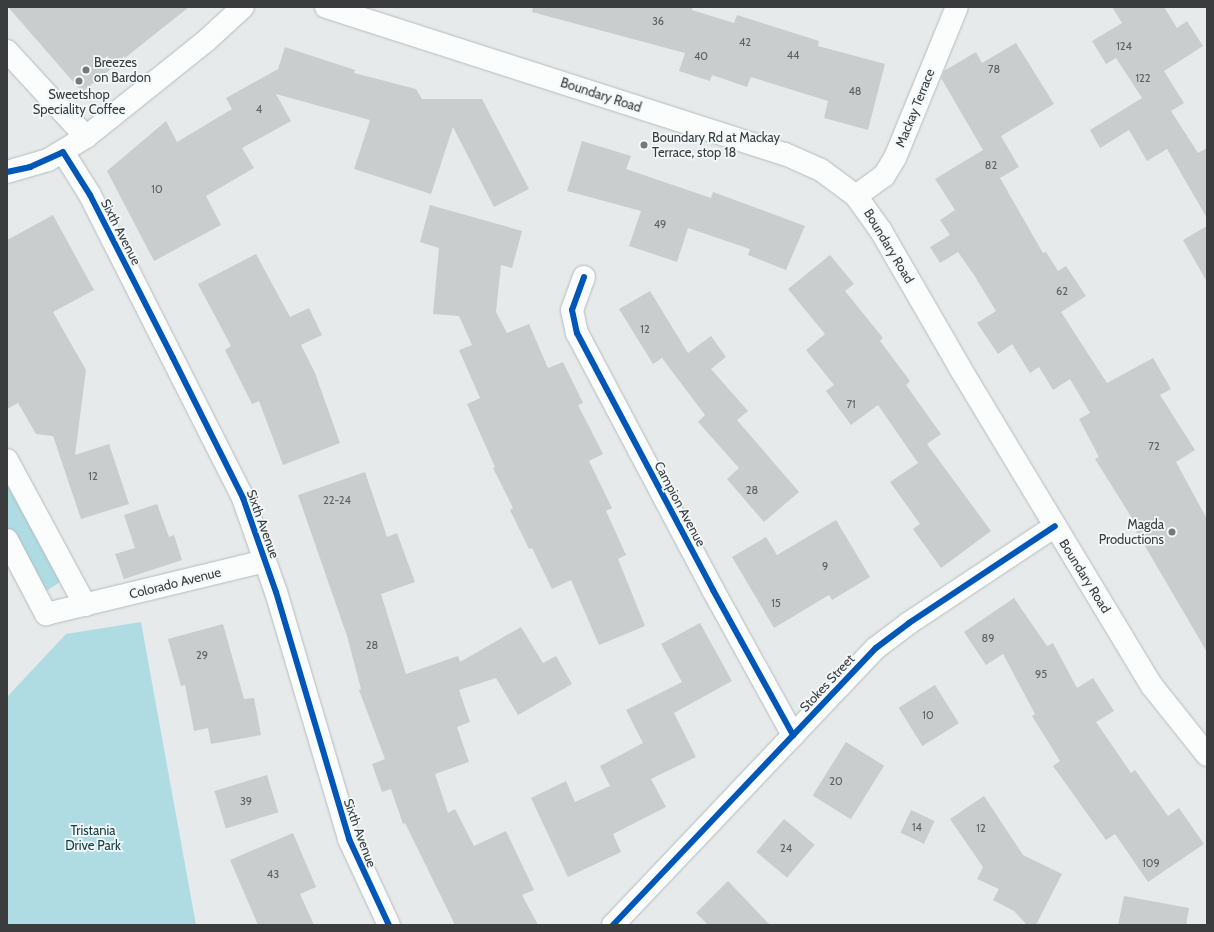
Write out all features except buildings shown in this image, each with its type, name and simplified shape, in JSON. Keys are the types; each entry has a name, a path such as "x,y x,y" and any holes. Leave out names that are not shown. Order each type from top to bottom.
{"street":[{"path":"7,172 30,167 63,152 86,137 206,41 243,7"},
{"name":"Boundary Road","path":"326,7 785,154 821,170 856,196 881,231 1055,526 1152,686 1207,755"},
{"name":"Mackay Terrace","path":"856,196 884,176 895,158 957,7"},
{"path":"7,51 86,137"},
{"name":"Sixth Avenue","path":"63,152 90,195 243,498 265,561 349,839 389,925"},
{"name":"Campion Avenue","path":"584,277 572,310 577,333 713,590 793,735"},
{"path":"7,460 85,605"},
{"name":"Stokes Street","path":"613,925 861,663 888,638 1055,526"},
{"name":"Colorado Avenue","path":"7,540 46,614 265,561"}],"green space":[{"path":"7,466 68,576 37,598 7,535"},
{"name":"Tristania Drive Park","path":"141,622 196,925 7,925 7,697 66,634"}],"cycle path":[{"path":"7,172 30,167 63,152 90,195 173,358 243,498 276,592 349,839 389,925"},
{"path":"584,277 572,310 577,333 713,590 793,735"},
{"path":"613,925 876,648 909,623 1055,526"}],"place":[{"name":"Breezes on Bardon","path":"86,70"},
{"name":"Sweetshop Speciality Coffee","path":"79,81"},
{"name":"Boundary Rd at Mackay Terrace, stop 18","path":"644,145"},
{"name":"Magda Productions","path":"1172,532"}]}
